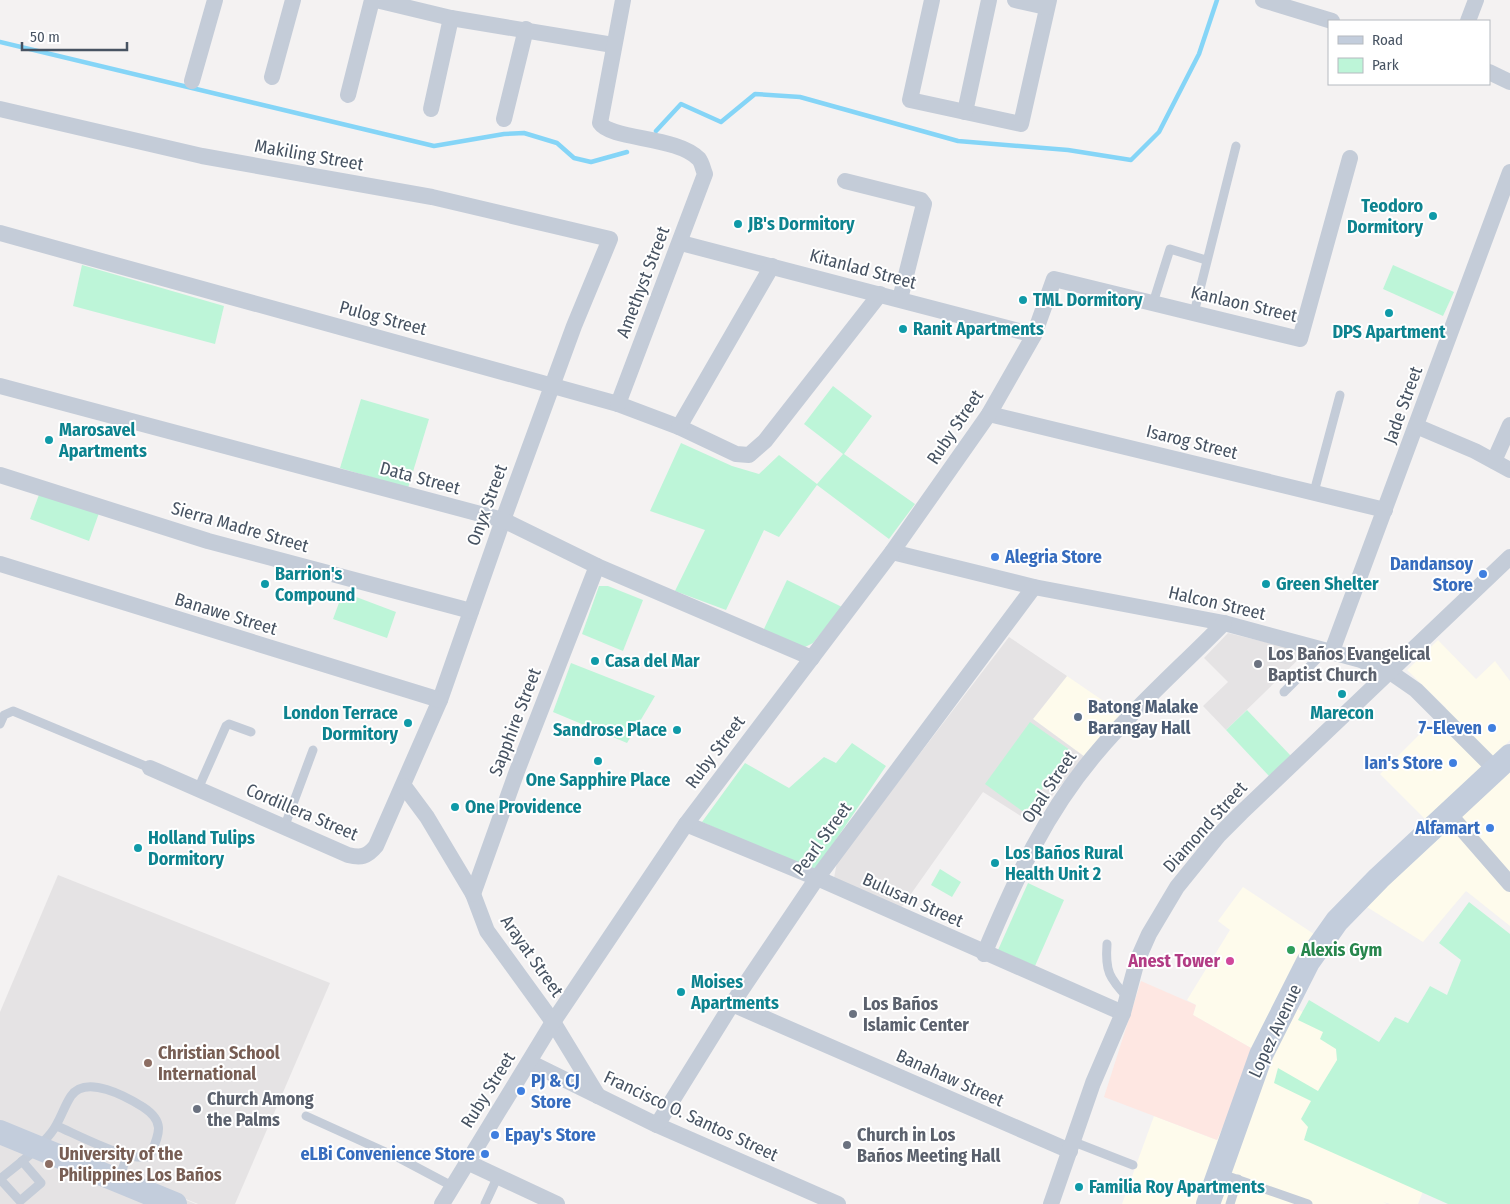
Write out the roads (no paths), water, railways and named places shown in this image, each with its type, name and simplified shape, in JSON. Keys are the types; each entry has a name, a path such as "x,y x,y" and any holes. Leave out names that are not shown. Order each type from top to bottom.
{"main road":[{"name":"Lopez Avenue","path":"1208,1204 1229,1176 1261,1055 1308,962 1337,921 1505,763"},
{"path":"0,1132 29,1154 119,1180 166,1202"}],"street":[{"path":"192,81 215,0"},
{"path":"272,78 293,0"},
{"path":"348,95 374,0 451,18 526,29 614,46 623,0"},
{"path":"932,0 910,100 1021,124 1048,3 1015,0"},
{"path":"965,112 989,0"},
{"path":"1263,0 1329,20"},
{"path":"1468,20 1476,0"},
{"path":"431,109 451,18"},
{"path":"504,118 526,29"},
{"name":"Amethyst Street","path":"614,46 600,123 603,127 650,138 687,150 700,160 705,174 681,243 618,404"},
{"path":"1490,72 1510,82"},
{"name":"Makiling Street","path":"0,109 202,156 432,197 610,239"},
{"name":"Kanlaon Street","path":"1034,335 1054,279 1300,339 1350,158"},
{"name":"Jade Street","path":"1330,650 1385,510 1510,172"},
{"path":"845,181 921,200 924,204 900,299"},
{"name":"Pulog Street","path":"0,233 618,404 679,427 736,454 750,455 765,442 880,294"},
{"name":"Onyx Street","path":"404,786 440,700 503,520 610,239"},
{"name":"Kitanlad Street","path":"681,243 1034,335"},
{"path":"679,427 772,266"},
{"name":"Ruby Street","path":"442,1204 553,1022 686,824 892,552 989,414 1034,335"},
{"name":"Data Street","path":"0,386 503,520 597,566 812,658"},
{"name":"Isarog Street","path":"989,414 1385,510"},
{"path":"1494,461 1510,425"},
{"path":"1416,426 1510,470"},
{"name":"Sierra Madre Street","path":"0,475 208,541 471,612"},
{"name":"Halcon Street","path":"892,552 1034,587 1224,623 1330,650 1390,672 1416,690 1438,710 1505,763"},
{"name":"Banawe Street","path":"0,564 440,700"},
{"name":"Diamond Street","path":"1051,1204 1093,1083 1125,1005 1137,961 1149,934 1177,887 1241,813 1390,672 1507,565"},
{"name":"Sapphire Street","path":"473,894 517,771 597,566"},
{"name":"Pearl Street","path":"657,1125 732,1004 817,878 1034,587"},
{"name":"Opal Street","path":"984,954 1014,882 1051,815 1098,750 1224,623"},
{"name":"Cordillera Street","path":"150,768 284,828 348,855 358,857 368,856 376,846 392,807 404,786"},
{"name":"Arayat Street","path":"404,786 427,817 473,894 487,931 553,1022 598,1096"},
{"path":"1449,814 1510,884"},
{"name":"Bulusan Street","path":"686,824 817,878 984,954 1125,1005"},
{"name":"Banahaw Street","path":"732,1004 1072,1147"},
{"name":"Francisco O. Santos Street","path":"529,1062 657,1125 838,1204"},
{"path":"467,1162 557,1204"}],"lane":[{"path":"1194,313 1236,146"},
{"path":"1153,303 1170,249 1206,260"},
{"path":"1314,492 1340,395"},
{"path":"1284,692 1330,650"},
{"path":"0,724 4,715 13,711 150,768"},
{"path":"198,789 226,726 229,724 251,732"},
{"path":"284,828 313,750"},
{"path":"1107,944 1105,966 1125,1005"},
{"path":"29,1154 41,1184 20,1201 0,1179 57,1126 72,1095 82,1087 94,1086 133,1101 153,1114 158,1120 159,1130 150,1156 144,1158 126,1154 57,1126"},
{"path":"306,1116 401,1159 452,1186"},
{"path":"1072,1147 1133,1165"},
{"path":"119,1180 126,1154"},
{"path":"485,1204 498,1176"},
{"path":"1230,1204 1229,1176 1308,1204"}],"waterway":[{"path":"656,131 681,104 721,122 755,94 800,97 958,141 1068,150 1131,160 1159,132 1199,54 1217,0"},
{"path":"0,42 434,146 504,134 524,133 557,143 574,158 591,162 627,152"}],"place":[{"name":"Teodoro Dormitory","path":"1433,216"},
{"name":"JB's Dormitory","path":"738,224"},
{"name":"TML Dormitory","path":"1023,300"},
{"name":"DPS Apartment","path":"1389,313"},
{"name":"Ranit Apartments","path":"903,329"},
{"name":"Marosavel Apartments","path":"49,440"},
{"name":"Alegria Store","path":"995,557"},
{"name":"Dandansoy Store","path":"1483,574"},
{"name":"Barrion's Compound","path":"265,584"},
{"name":"Green Shelter","path":"1266,584"},
{"name":"Casa del Mar","path":"595,661"},
{"name":"Los Baños Evangelical Baptist Church","path":"1258,664"},
{"name":"Marecon","path":"1342,694"},
{"name":"Batong Malake Barangay Hall","path":"1078,717"},
{"name":"London Terrace Dormitory","path":"408,723"},
{"name":"7-Eleven","path":"1492,728"},
{"name":"Sandrose Place","path":"677,730"},
{"name":"One Sapphire Place","path":"598,761"},
{"name":"Ian's Store","path":"1453,763"},
{"name":"One Providence","path":"455,807"},
{"name":"Alfamart","path":"1490,828"},
{"name":"Holland Tulips Dormitory","path":"138,848"},
{"name":"Los Baños Rural Health Unit 2","path":"995,863"},
{"name":"Alexis Gym","path":"1291,950"},
{"name":"Anest Tower","path":"1230,961"},
{"name":"Moises Apartments","path":"681,992"},
{"name":"Los Baños Islamic Center","path":"853,1014"},
{"name":"Christian School International","path":"148,1063"},
{"name":"PJ & CJ Store","path":"521,1091"},
{"name":"Church Among the Palms","path":"197,1109"},
{"name":"Epay's Store","path":"495,1135"},
{"name":"Church in Los Baños Meeting Hall","path":"847,1145"},
{"name":"eLBi Convenience Store","path":"485,1154"},
{"name":"University of the Philippines Los Baños","path":"49,1164"},
{"name":"Familia Roy Apartments","path":"1079,1187"}]}
